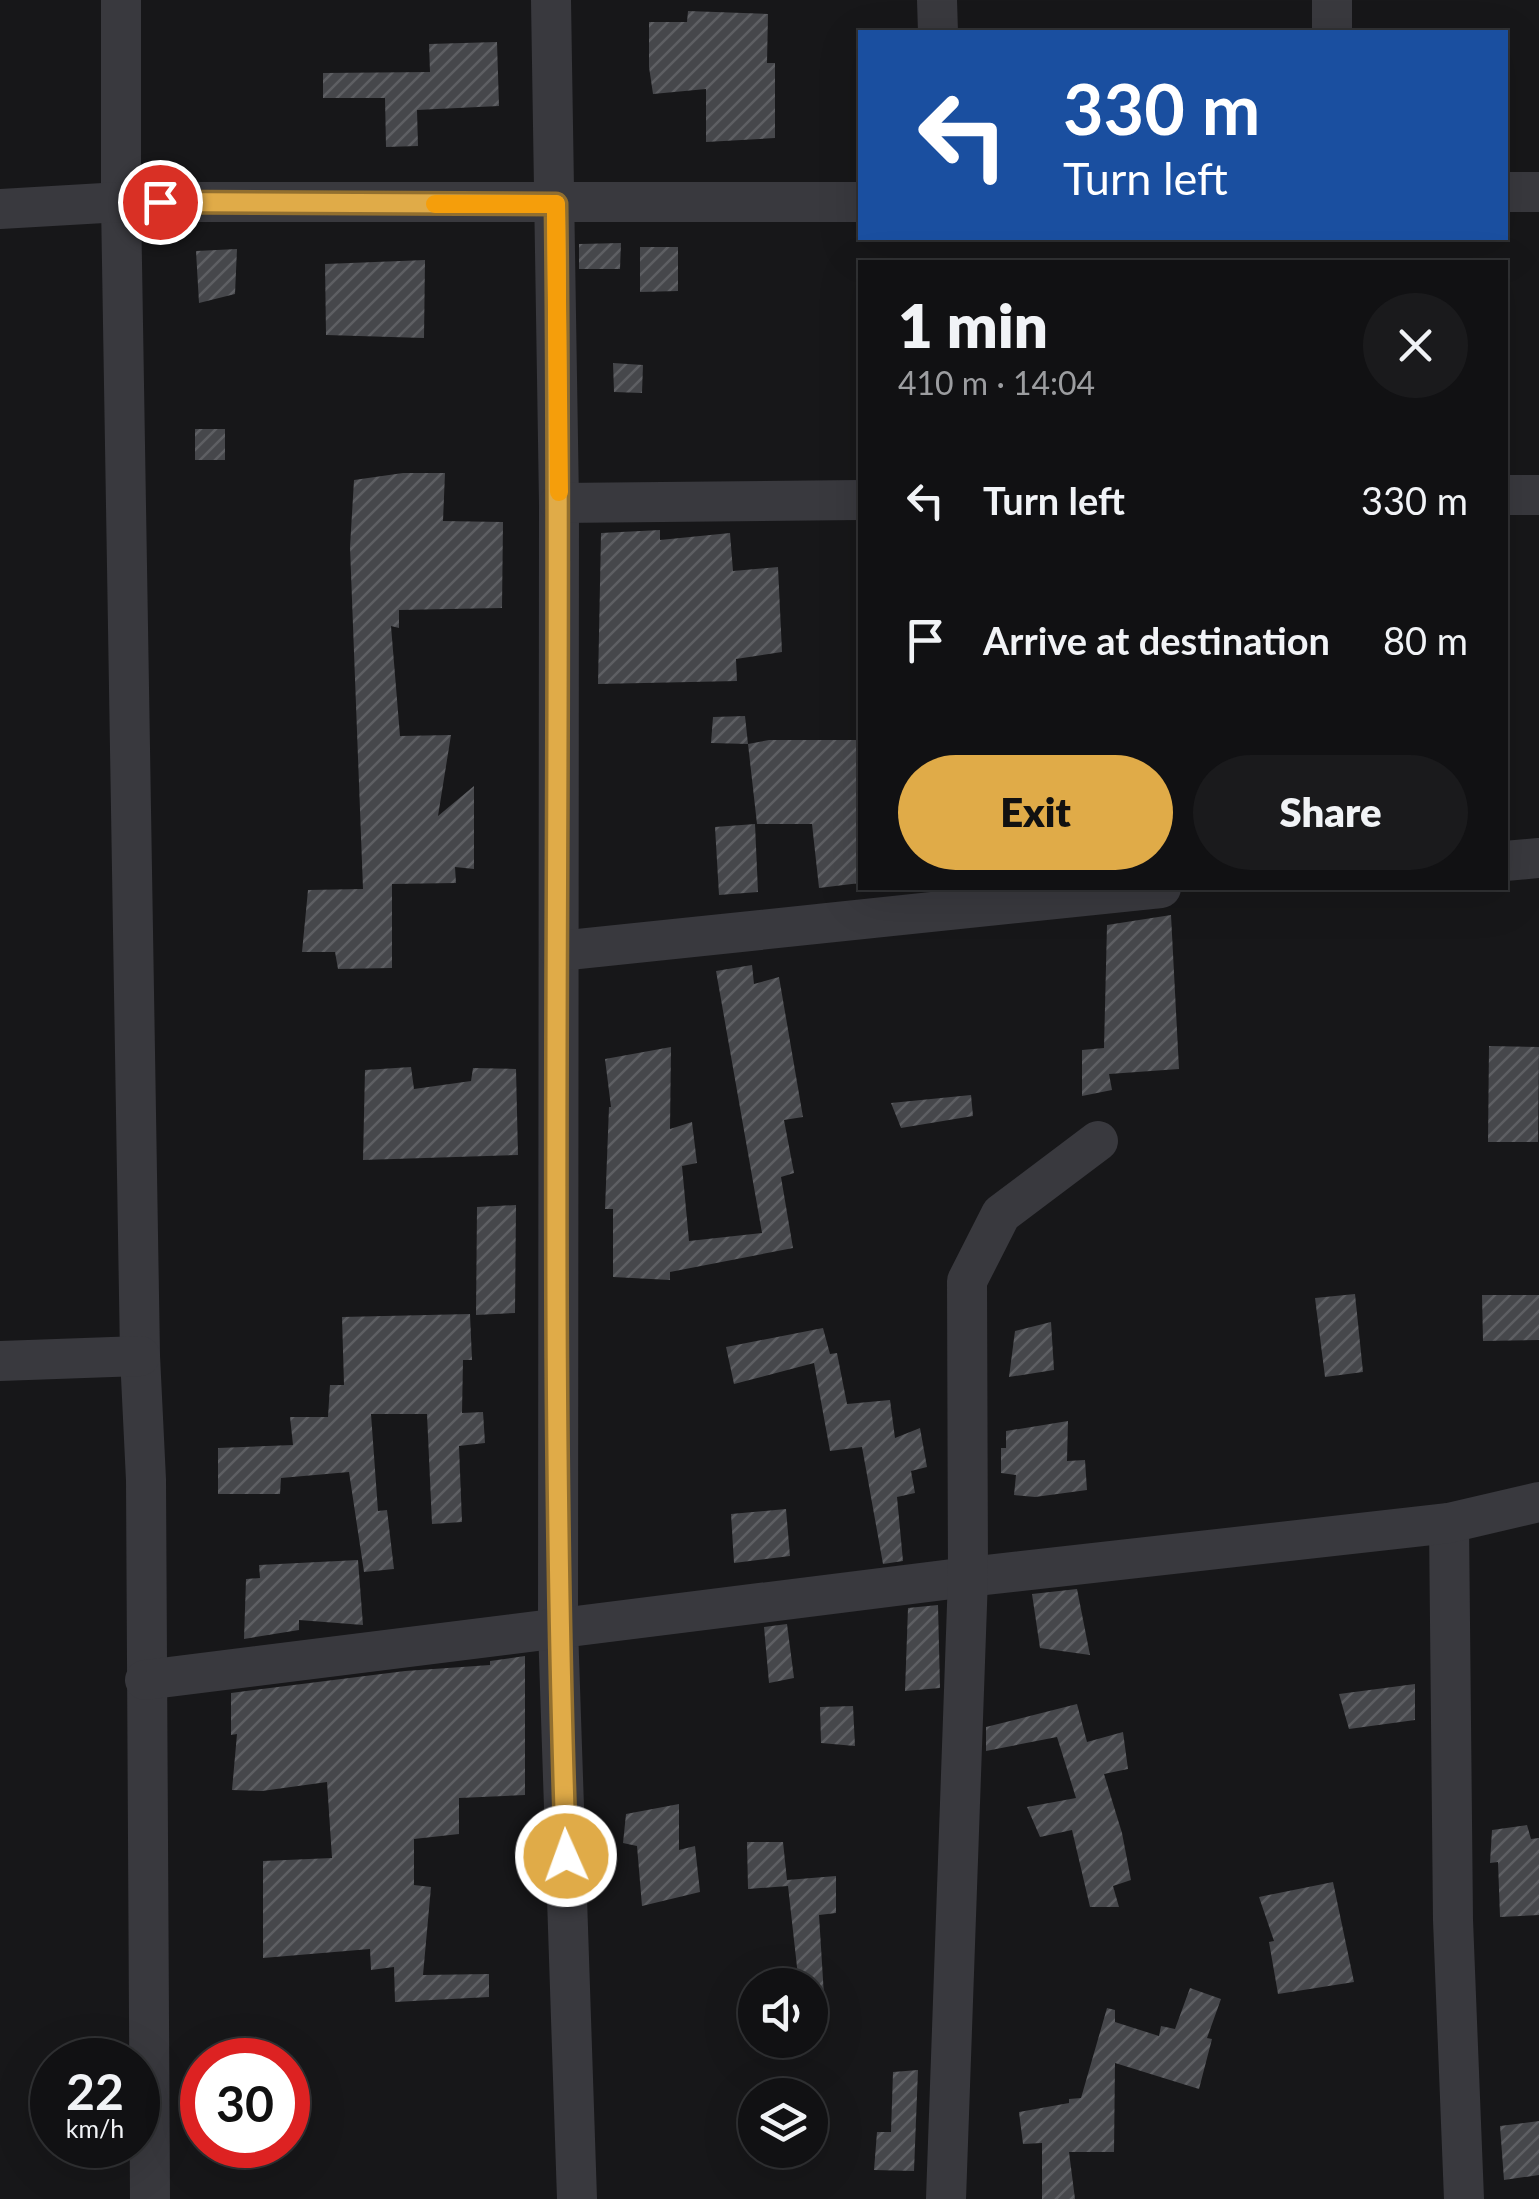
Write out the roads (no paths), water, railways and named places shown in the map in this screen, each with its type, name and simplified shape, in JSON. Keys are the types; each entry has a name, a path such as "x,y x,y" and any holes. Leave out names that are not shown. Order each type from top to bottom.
{"street":[{"path":"121,0 140,1356 146,1480 150,2199"},
{"path":"551,0 559,503 558,1627 577,2199"},
{"path":"937,0 938,30"},
{"path":"1332,0 1332,30"},
{"path":"1508,192 1539,192"},
{"path":"0,209 121,202 858,202"},
{"path":"1508,495 1539,494"},
{"path":"559,503 858,500"},
{"path":"1508,861 1539,858"},
{"path":"559,951 1142,890"},
{"path":"946,2199 968,1578 967,1281 1002,1214 1098,1141"},
{"path":"0,1361 140,1356"},
{"path":"145,1680 558,1627 1449,1523 1539,1502"},
{"path":"1449,1523 1452,1920 1464,2199"}]}
